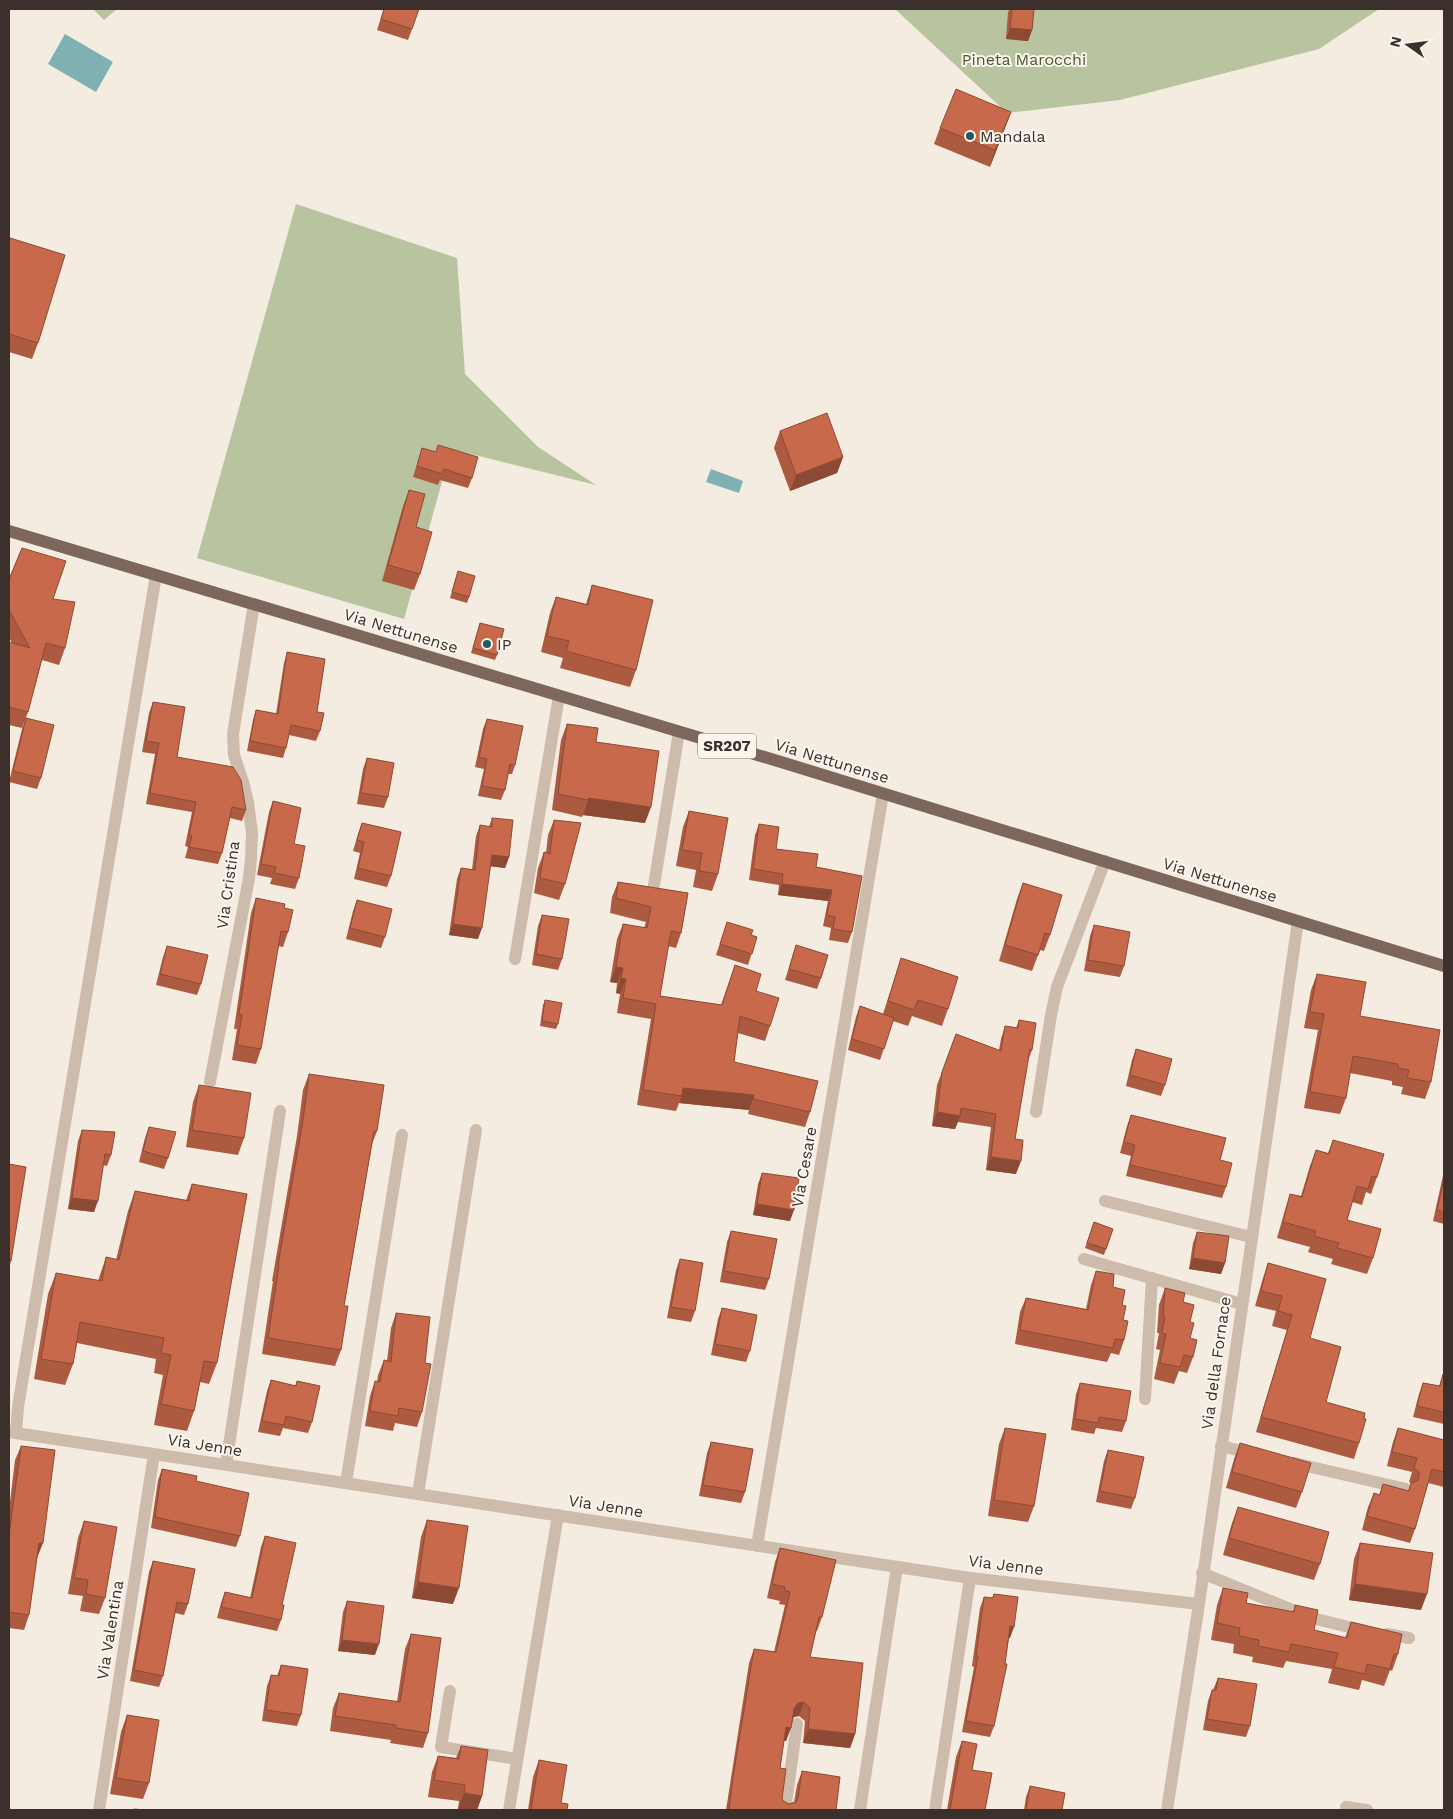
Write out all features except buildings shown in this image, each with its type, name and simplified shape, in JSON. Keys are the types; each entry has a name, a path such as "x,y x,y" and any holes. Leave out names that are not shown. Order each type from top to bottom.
{"main road":[{"name":"Via Nettunense","path":"9,531 1105,861 1444,966"}],"street":[{"path":"12,1432 18,1407 156,575"},
{"name":"Via Cristina","path":"210,1082 250,866 252,833 244,785 234,755 233,734 254,604"},
{"path":"515,959 559,696"},
{"path":"654,885 679,732"},
{"name":"Via Cesare","path":"757,1546 883,794"},
{"path":"1036,1112 1057,987 1105,861"},
{"name":"Via della Fornace","path":"1167,1810 1199,1604 1298,921"},
{"path":"226,1465 280,1112"},
{"path":"418,1494 476,1130"},
{"path":"346,1483 402,1135"},
{"path":"1105,1201 1251,1237"},
{"path":"1084,1259 1242,1304"},
{"path":"1145,1399 1152,1278"},
{"name":"Via Jenne","path":"12,1432 970,1578 1199,1604"},
{"path":"1221,1446 1267,1457"},
{"name":"Via Valentina","path":"99,1810 154,1454"},
{"path":"1286,1461 1406,1489"},
{"path":"509,1810 558,1515"},
{"path":"860,1810 897,1567"},
{"path":"1202,1573 1321,1621 1409,1638"},
{"path":"935,1810 970,1578"},
{"path":"450,1691 441,1747 517,1758"},
{"path":"785,1810 796,1724"},
{"path":"1346,1807 1367,1810"}],"green space":[{"path":"93,9 117,9 104,20"},
{"name":"Pineta Marocchi","path":"895,9 1379,9 1319,49 1120,100 1007,113"},
{"path":"296,204 457,258 465,374 538,447 596,485 451,449 404,619 197,558"}],"water":[{"path":"65,34 113,62 96,92 48,64"},
{"path":"711,469 743,481 739,493 706,482"}],"place":[{"name":"Mandala","path":"970,136"},
{"name":"IP","path":"487,644"}]}
